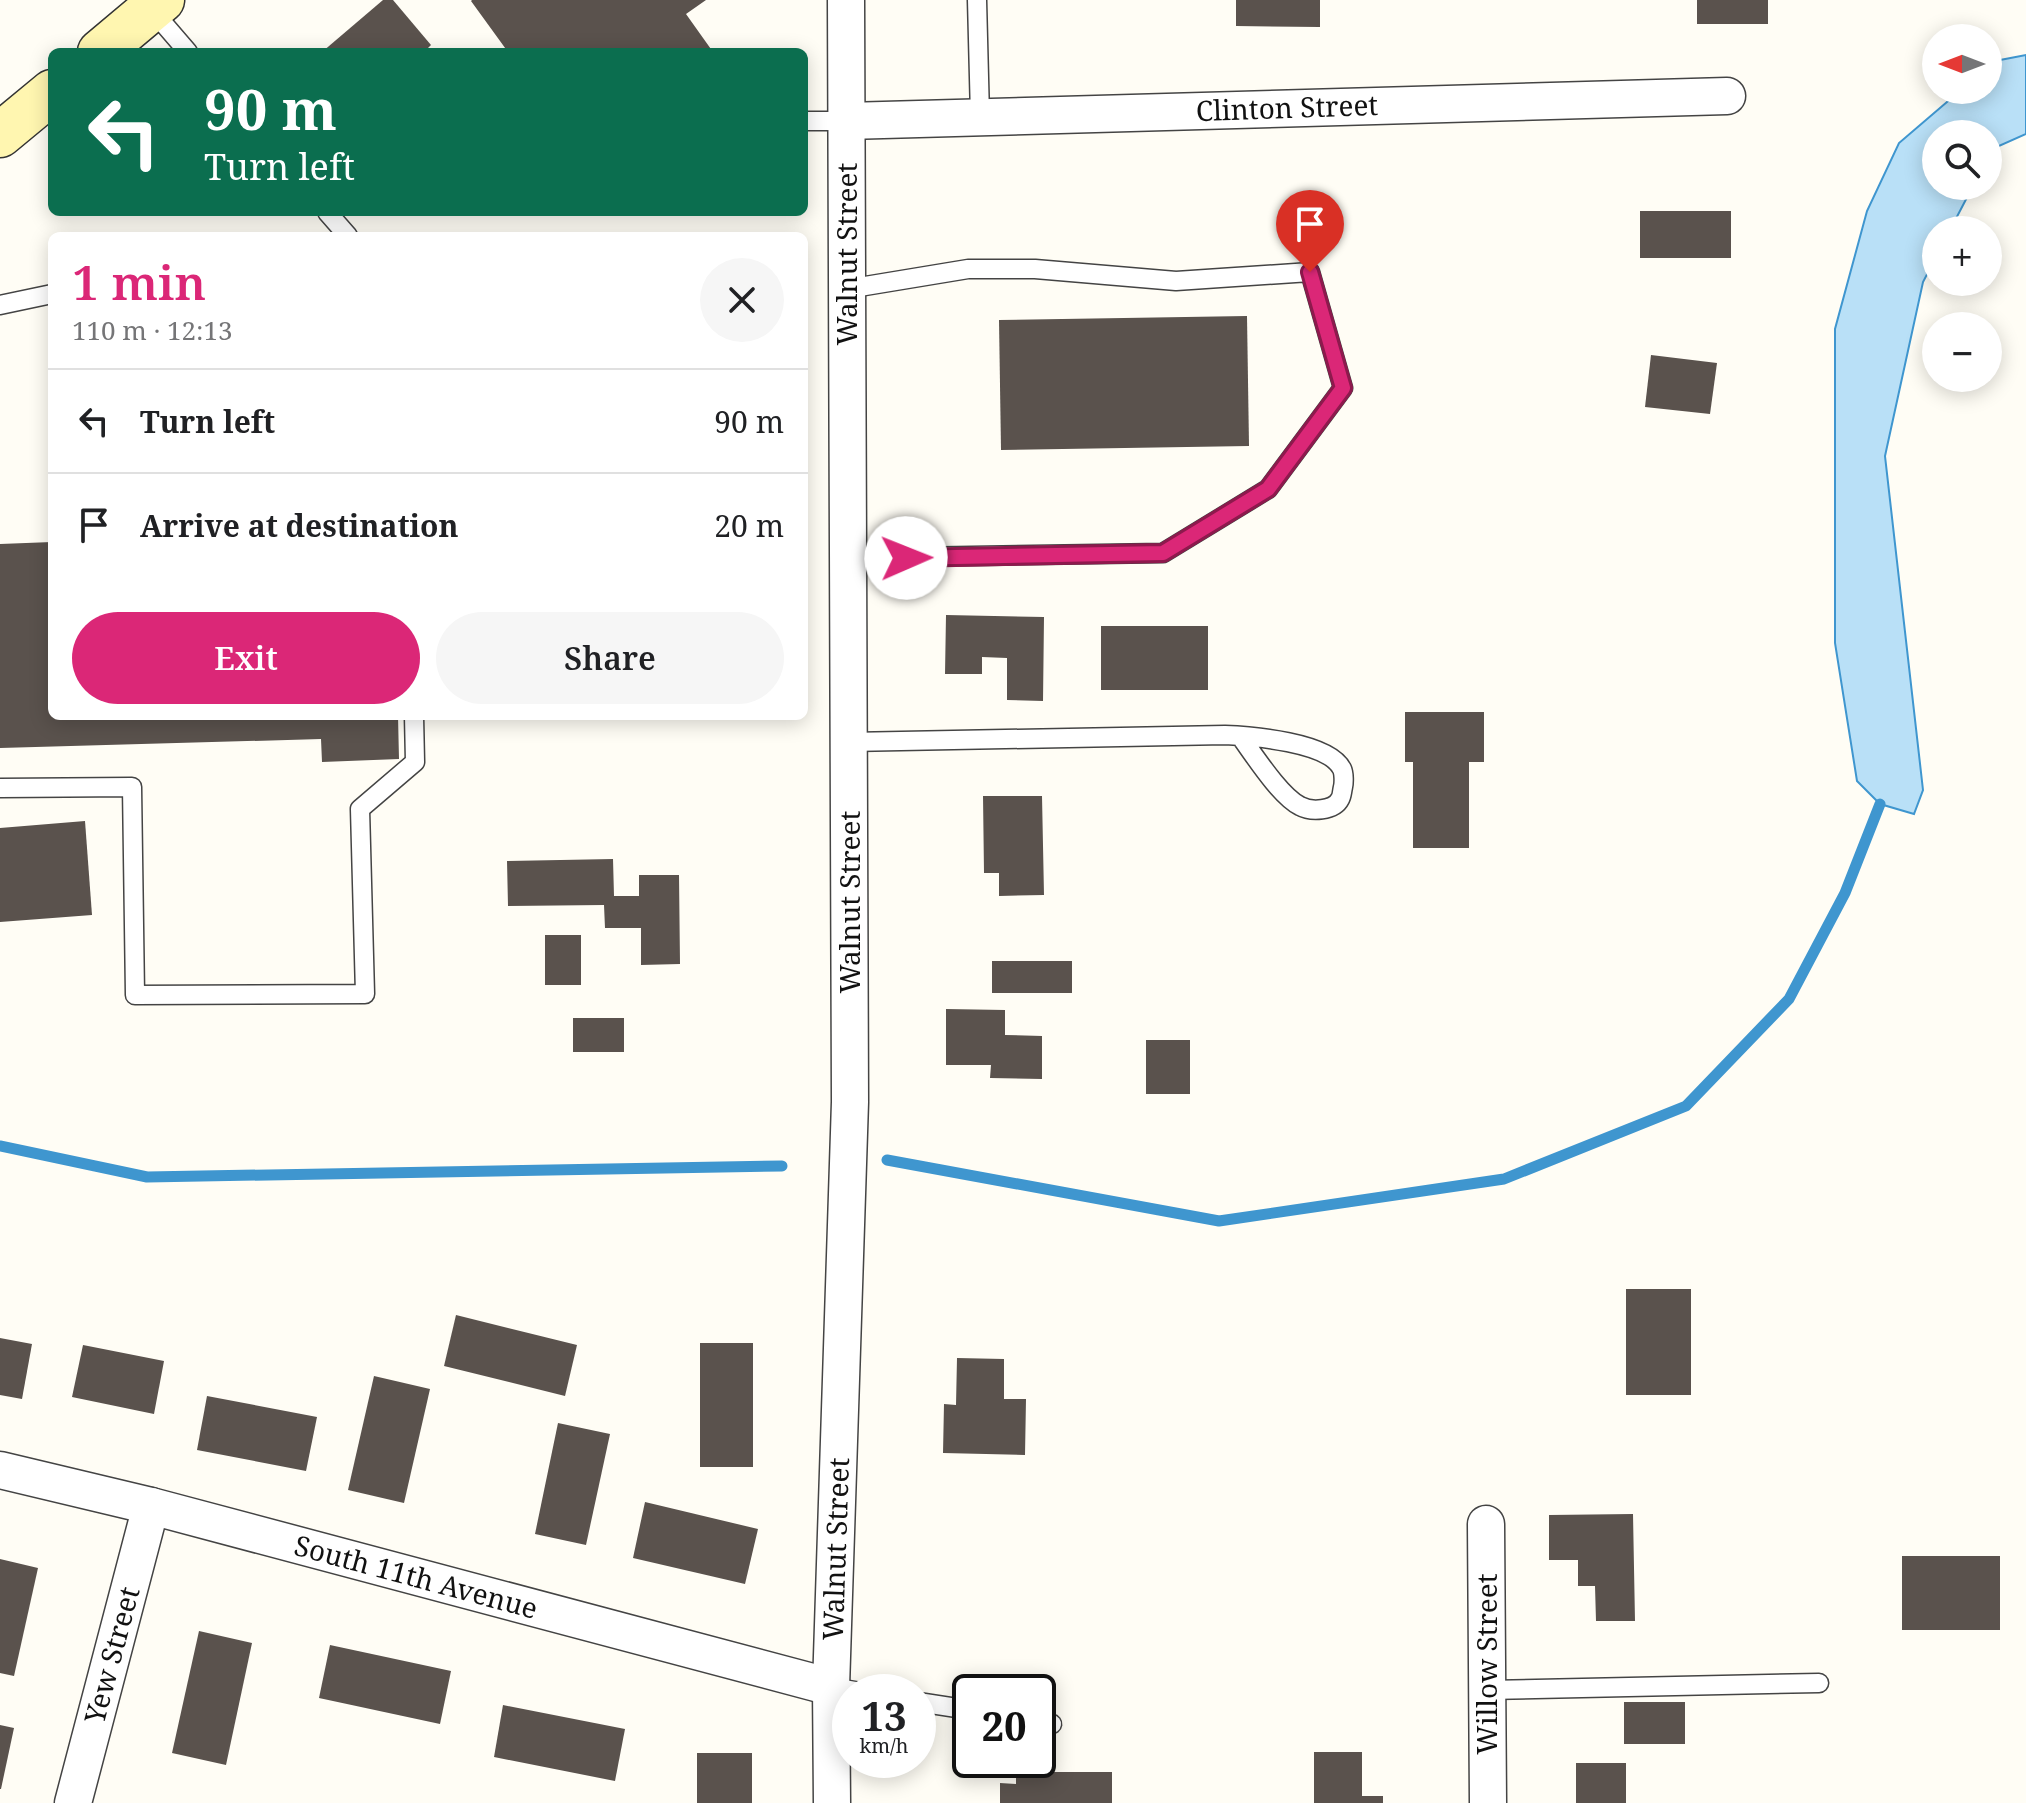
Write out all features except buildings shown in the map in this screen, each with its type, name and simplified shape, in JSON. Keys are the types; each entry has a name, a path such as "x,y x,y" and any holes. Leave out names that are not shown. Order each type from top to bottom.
{"main road":[{"path":"105,48 156,5"},
{"path":"0,135 48,95"}],"street":[{"name":"Walnut Street","path":"846,0 850,1102 846,1674"},
{"name":"Clinton Street","path":"847,121 1727,96"},
{"name":"South 11th Avenue","path":"0,1470 151,1506 832,1686"},
{"name":"Yew Street","path":"73,1803 151,1506"},
{"name":"Willow Street","path":"1486,1524 1488,1803"},
{"name":"Walnut Street","path":"832,1803 835,1778"}],"lane":[{"path":"977,0 980,116"},
{"path":"156,5 185,48"},
{"path":"808,121 847,121"},
{"path":"330,216 344,232"},
{"path":"847,289 968,269 1035,269 1176,281 1310,272 1343,388 1268,489 1163,553 848,558"},
{"path":"0,305 48,295"},
{"path":"0,788 132,787 135,995 365,994 360,809 415,762 414,720"},
{"path":"849,742 1240,736 1266,738 1308,747 1331,758 1342,769 1344,784 1340,800 1331,808 1302,808 1266,772 1240,736"},
{"path":"1487,1690 1819,1683"}],"water":[{"path":"2026,55 2026,134 2002,145 2002,120 1926,120 1945,104 2002,104 2002,60"},
{"path":"1922,123 1922,200 1966,200 1957,216 1922,216 1922,287 1885,456 1923,790 1914,814 1880,804 1857,781 1835,643 1835,329 1867,211 1899,143"}],"waterway":[{"path":"887,1160 1219,1221 1504,1179 1686,1106 1789,999 1845,893 1880,804"},
{"path":"0,1146 147,1177 782,1166"}],"route":[{"path":"906,558 1163,553 1268,489 1343,388 1310,272"}]}
